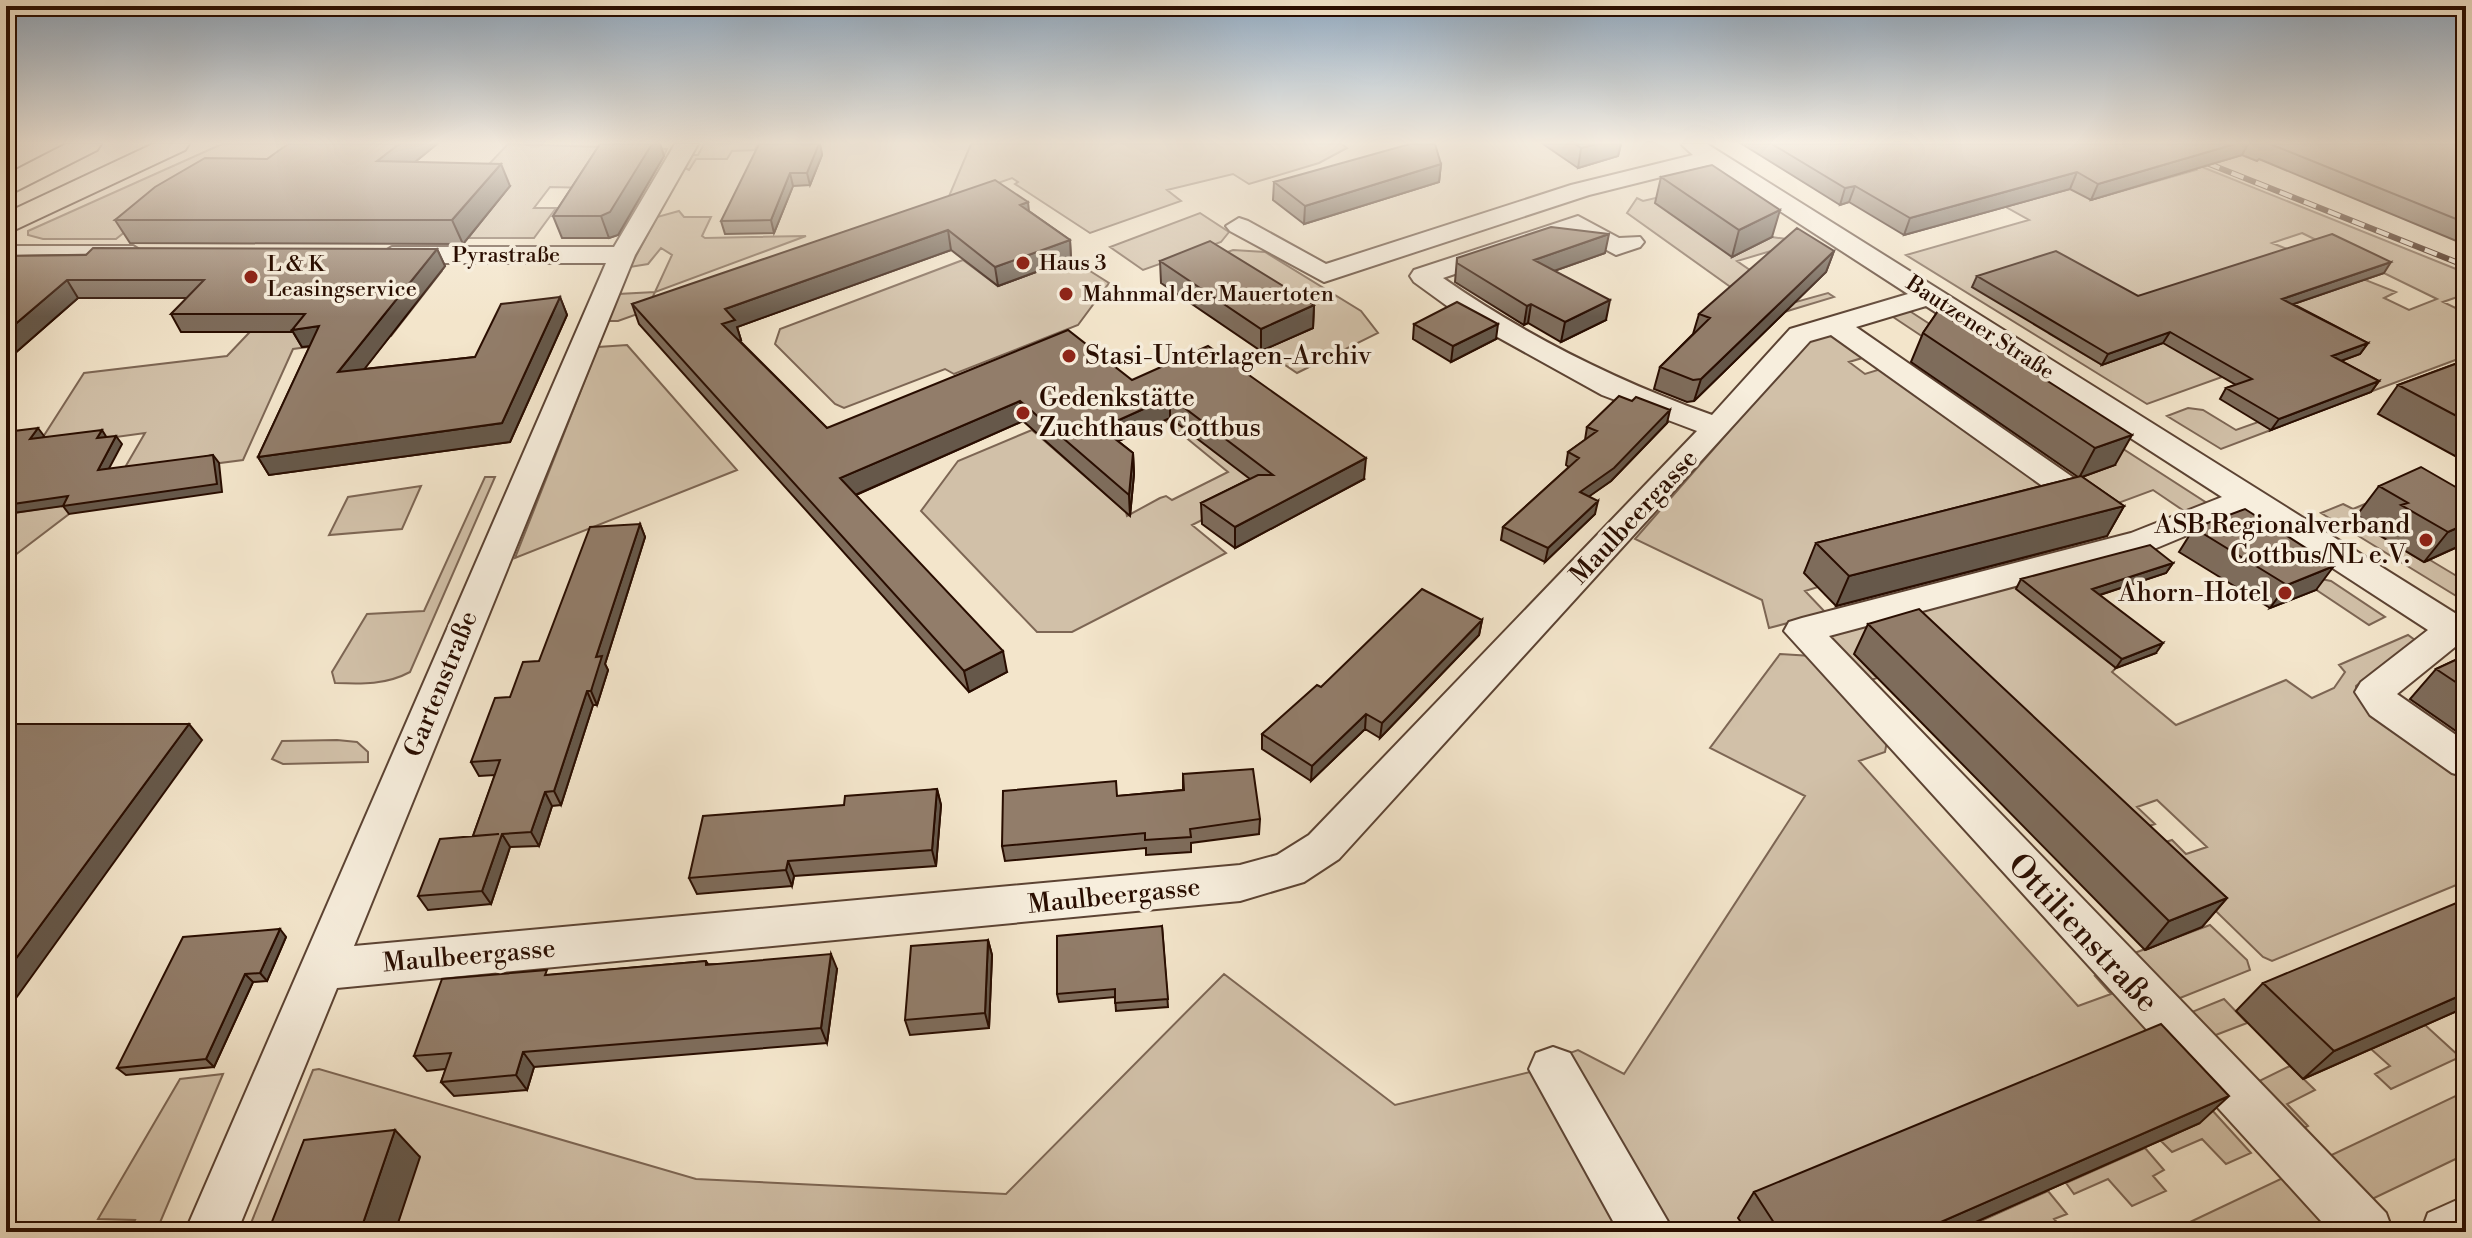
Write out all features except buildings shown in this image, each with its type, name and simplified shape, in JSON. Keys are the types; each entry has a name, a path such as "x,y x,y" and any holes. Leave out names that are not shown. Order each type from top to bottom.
{"main road":[{"path":"6,225 51,202"}],"street":[{"name":"Gartenstraße","path":"211,1232 622,255 653,202"},
{"name":"Bautzener Straße","path":"1239,226 1324,274 1544,202"},
{"name":"Bautzener Straße","path":"1782,202 2460,633 2374,692 2384,705 2466,762"},
{"name":"Maulbeergasse","path":"1631,242 1616,247 1578,224 1423,276 1475,313 1613,389 1717,428"},
{"path":"6,254 155,254"},
{"name":"Pyrastraße","path":"372,255 622,255"},
{"name":"Maulbeergasse","path":"324,969 1240,883 1289,869 1324,847 1717,428 1800,335 1929,296"},
{"path":"1834,324 2142,541 2248,498"},
{"name":"Ottilienstraße","path":"2142,541 1802,631 2367,1232"},
{"path":"1553,1069 1648,1232"},
{"path":"2447,1232 2466,1222"}],"shaded area":[{"path":"93,202 173,202 156,207 116,239 43,239 28,235 28,231"},
{"path":"497,202 539,202 534,208 556,208 534,238 468,238"},
{"path":"1042,202 1179,202 1090,233"},
{"path":"1634,202 1726,202 1772,237 1786,239 1788,246 1737,261 1796,302 1828,293 1834,297 1771,316 1627,213"},
{"path":"1997,202 2289,202 2466,273 2466,294 2443,302 2466,313 2466,356 2370,392 2198,362 2222,377 2147,404 1906,255 2029,220","holes":["2302,233 2437,299 2409,310 2384,298 2396,292 2272,243","2111,313 2102,365 2050,334"]},
{"path":"679,211 684,217 711,217 702,236 705,238 806,236 655,292 672,255 661,248 648,264 630,267 657,217"},
{"path":"1200,213 1229,232 1221,242 1143,270 1110,247"},
{"path":"1233,250 1265,252 1361,311 1378,333 1297,373 1263,350 1312,328 1211,258"},
{"path":"1071,259 1109,283 1078,325 954,374 945,369 844,408 835,404 775,344 780,329 963,260 998,286"},
{"path":"307,272 441,272 391,336 293,349 243,460 120,476 145,433 36,448 84,373 227,356"},
{"path":"655,292 646,311 618,321 605,321 618,294"},
{"path":"1908,310 2210,505 2187,513 2153,490 2105,508 2067,482 2114,464 1890,315"},
{"path":"1836,332 1869,356 1849,362 1865,374 1884,368 2078,502 1805,572 1818,587 1805,591 1826,613 1769,628 1762,600 1635,539 1808,341"},
{"path":"627,345 737,470 515,558 598,347"},
{"path":"1171,407 1221,456 1231,452 1274,484 1192,525 1226,553 1072,632 1037,632 921,511 958,461 1032,430 1127,516 1160,498 1166,496 1172,500 1228,472 1156,413"},
{"path":"2188,408 2203,410 2236,430 2258,422 2271,430 2221,449 2167,416"},
{"path":"485,477 495,477 410,672 383,681 335,683 332,672 367,614 424,611"},
{"path":"421,486 402,529 329,535 348,497"},
{"path":"74,504 69,514 6,562 6,514"},
{"path":"2343,504 2353,509 2365,504 2372,509 2385,532 2380,536 2424,562 2430,560 2460,578 2466,576 2466,602 2321,513"},
{"path":"2150,549 2072,586 2116,668 2112,672 2176,725 2286,680 2312,698 2334,688 2345,672 2339,665 2408,635 2415,640 2356,686 2356,694 2466,772 2466,881 2272,961 2263,957 2154,851 2159,844 2172,840 2186,854 2207,847 2157,800 2137,807 2155,824 2140,829 1908,612"},
{"path":"2291,573 2331,581 2385,617 2369,625"},
{"path":"1888,617 1855,654 1877,678 1859,684 1820,642 1830,633"},
{"path":"1780,654 1812,656 1887,741 1885,752 1859,761 2078,1006 2111,994 2095,976 2104,973 2166,1038 2152,1044 2251,1153 2226,1164 2202,1139 2172,1152 2161,1141 2200,1122 1747,1232 1660,1232 1556,1058 1578,1050 1624,1074 1805,796 1710,748"},
{"path":"282,741 357,742 368,752 368,762 283,764 272,759"},
{"path":"2210,925 2247,960 2250,970 2165,1004 2121,958"},
{"path":"1224,974 1395,1105 1538,1070 1632,1232 395,1232 419,1157 311,1221 249,1228 313,1070 319,1069 696,1179 1006,1194"},
{"path":"2224,999 2247,1023 2200,1041 2177,1018"},
{"path":"2425,1025 2460,1057 2391,1089 2375,1074 2390,1066 2371,1049"},
{"path":"2290,1066 2315,1090 2287,1104 2308,1126 2291,1134 2245,1088"},
{"path":"223,1074 156,1232 129,1232 135,1220 98,1219 180,1079"},
{"path":"2466,1091 2466,1154 2370,1200 2321,1160"},
{"path":"2145,1148 2164,1170 2153,1176 2166,1191 2132,1206 2108,1179 2074,1194 2066,1183"},
{"path":"2287,1176 2325,1222 2304,1232 2169,1232"},
{"path":"2048,1191 2067,1214 2054,1219 2065,1232 1968,1232 1965,1228"}],"railway":[{"path":"2304,202 2466,266"}],"place":[{"name":"Haus 3","path":"1023,263"},
{"name":"L & K Leasingservice","path":"251,277"},
{"name":"Mahnmal der Mauertoten","path":"1066,294"},
{"name":"Stasi-Unterlagen-Archiv","path":"1069,356"},
{"name":"Gedenkstätte Zuchthaus Cottbus","path":"1023,413"},
{"name":"ASB Regionalverband Cottbus/NL e.V.","path":"2426,540"},
{"name":"Ahorn-Hotel","path":"2285,593"}]}
